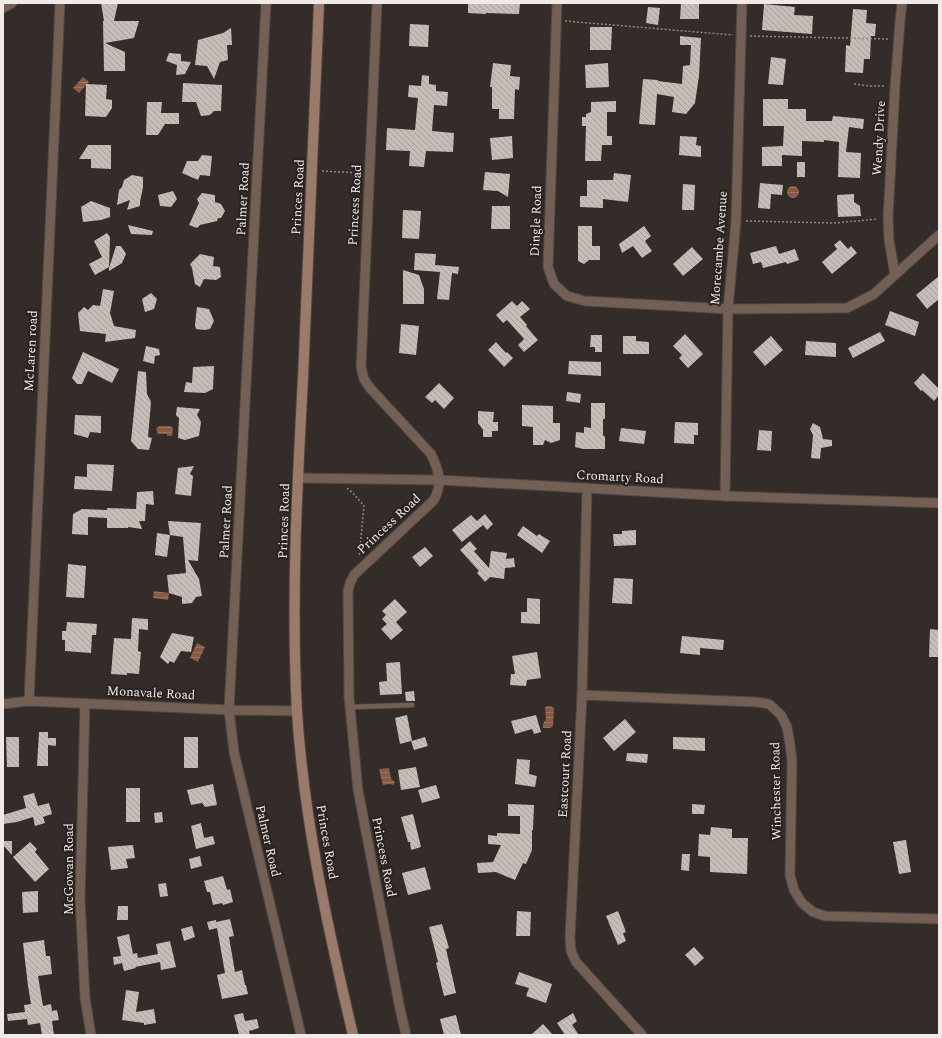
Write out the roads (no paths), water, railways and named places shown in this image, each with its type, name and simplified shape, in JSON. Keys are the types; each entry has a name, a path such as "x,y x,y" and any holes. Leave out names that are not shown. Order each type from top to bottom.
{"main road":[{"name":"Princes Road","path":"319,3 295,571 294,607 297,712 304,783 314,850 338,970 353,1035"}],"street":[{"path":"3,8 12,3"},
{"name":"McLaren road","path":"29,701 60,3"},
{"name":"Palmer Road","path":"266,3 229,710 234,752 301,1035"},
{"name":"Princess Road","path":"377,3 361,367 364,379 370,388 431,454 437,467 439,480 438,492 434,500 354,575 348,591 350,707 358,790 406,1035"},
{"name":"Dingle Road","path":"557,3 548,267 554,284 567,296 585,302 728,310"},
{"name":"Morecambe Avenue","path":"725,496 728,310 736,221 742,3"},
{"name":"Wendy Drive","path":"895,274 889,240 888,218 898,39 902,3"},
{"path":"728,310 847,308 874,294 939,235"},
{"name":"Cromarty Road","path":"299,478 439,480 725,496 939,503"},
{"name":"Eastcourt Road","path":"587,488 582,695 570,938 571,951 576,962 642,1035"},
{"name":"Winchester Road","path":"582,695 748,701 769,704 781,714 787,727 790,744 792,760 790,875 794,890 802,903 813,912 825,916 939,919"},
{"name":"Monavale Road","path":"3,704 29,701 297,712"},
{"name":"McGowan Road","path":"85,703 80,899 85,998 91,1035"}],"lane":[{"path":"350,707 412,705"}]}
